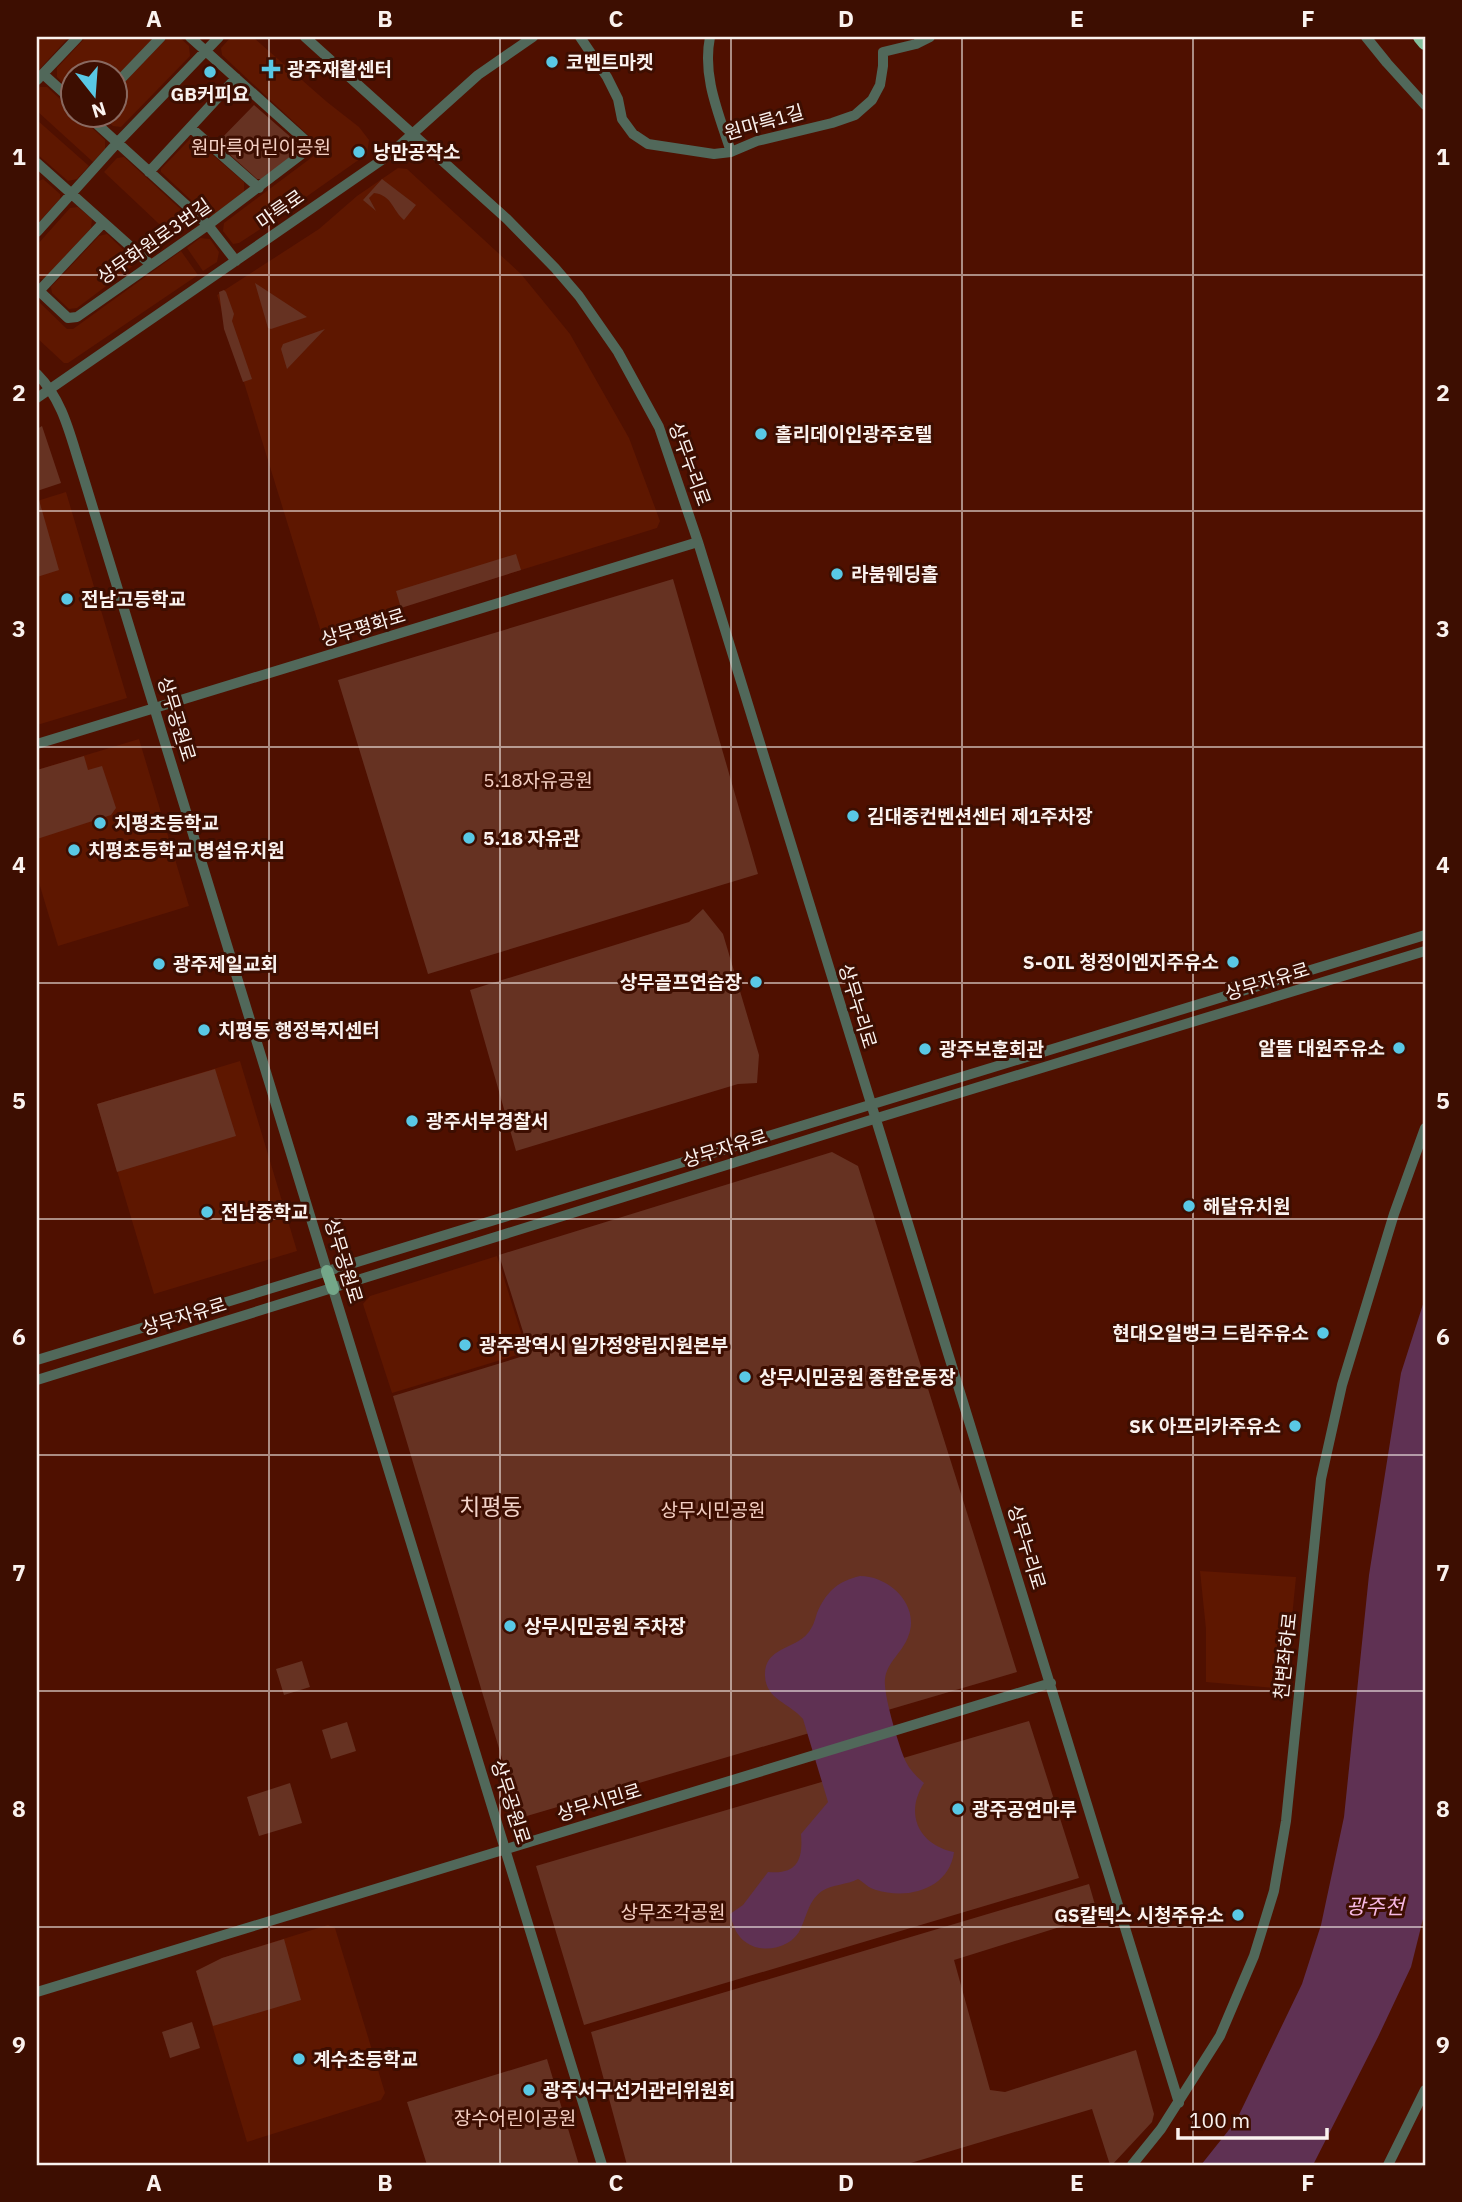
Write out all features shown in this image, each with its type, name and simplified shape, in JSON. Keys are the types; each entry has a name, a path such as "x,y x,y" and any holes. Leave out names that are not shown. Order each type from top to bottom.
{"highway":[{"path":"1420,37 1425,43"}],"main road":[{"name":"상무공원로","path":"327,1271 332,1289"}],"street":[{"path":"60,92 40,77 78,37"},
{"path":"130,69 160,37"},
{"name":"상무화원로3번길","path":"38,290 68,318 77,317 301,157 307,146 304,140 190,37"},
{"path":"37,232 117,143 219,37"},
{"name":"상무누리로","path":"305,37 507,219 555,268 600,324 659,427 677,474 1179,2103"},
{"name":"마륵로","path":"37,398 389,155 478,75 533,37"},
{"name":"원마륵1길","path":"580,37 607,77 618,99 622,119 633,134 648,144 714,154 731,152 757,141 832,123 855,114 872,100 880,85 883,52 916,44 930,37"},
{"path":"710,37 708,75 731,152"},
{"path":"1366,37 1425,105"},
{"path":"149,172 236,78"},
{"path":"191,128 259,188"},
{"path":"103,130 208,225 236,261"},
{"path":"38,166 150,264"},
{"path":"38,290 103,223"},
{"name":"상무공원로","path":"37,374 51,388 61,407 327,1271"},
{"name":"상무평화로","path":"37,744 698,542"},
{"name":"상무자유로","path":"37,1360 1425,935"},
{"name":"상무자유로","path":"37,1380 874,1119 1425,951"},
{"name":"천변좌하로","path":"1132,2165 1179,2103 1220,2036 1254,1956 1273,1891 1286,1821 1321,1479 1346,1372 1394,1214 1425,1128"},
{"name":"상무공원로","path":"332,1289 602,2165"},
{"name":"상무시민로","path":"37,1992 1051,1683"},
{"path":"1388,2165 1425,2090"}],"shaded area":[{"path":"37,37 69,37 37,72"},
{"path":"86,37 155,37 130,63 130,60 64,60"},
{"path":"168,37 179,37 189,46 190,56 130,118 130,76"},
{"path":"231,37 253,37 359,127 369,140 367,154 262,228 233,244 223,231 224,223 323,149 222,55 221,48"},
{"path":"60,65 60,80 57,77 57,68"},
{"path":"40,87 47,87 60,99 60,130 94,130 105,140 105,149 93,162 37,111 37,91"},
{"path":"37,120 89,166 77,179 68,181 37,154"},
{"path":"193,138 244,182 244,192 213,216 207,215 161,172"},
{"path":"124,157 188,216 187,226 174,238 104,172 117,158"},
{"path":"398,168 407,169 521,274 570,334 629,438 660,521 657,528 321,632 217,295 319,229 357,196"},
{"path":"43,179 60,194 60,199 37,224 37,182"},
{"path":"78,207 92,219 91,228 45,279 37,279 37,245 70,208"},
{"path":"107,234 134,260 134,265 77,308 69,309 52,293 51,287 99,236"},
{"path":"200,238 210,239 219,252 217,262 203,271 187,248"},
{"path":"181,251 198,275 68,363 64,363 37,338 37,300 67,329 73,329"},
{"name":"전남고등학교","path":"66,492 127,698 37,725 37,501"},
{"name":"치평초등학교","path":"139,739 189,906 58,946 37,876 37,770"},
{"name":"전남중학교","path":"240,1061 297,1251 154,1294 97,1104"},
{"name":"광주광역시 일가정양립지원본부","path":"497,1256 527,1352 392,1393 363,1304 370,1296"},
{"path":"1200,1571 1296,1577 1285,1689 1206,1682 1206,1629"},
{"name":"계수초등학교","path":"328,1925 335,1928 385,2093 381,2100 247,2142 196,1971 222,1958"}],"green space":[{"name":"원마륵어린이공원","path":"254,105 302,147 301,151 264,179 257,179 217,143"},
{"path":"382,179 416,205 404,220 380,194 374,193 369,198 376,211 363,200"},
{"path":"255,283 307,317 268,328"},
{"path":"224,290 234,314 232,321 252,379 243,382 224,329 219,292"},
{"path":"325,329 287,369 281,349 283,344"},
{"path":"42,426 61,483 37,491 37,429"},
{"path":"39,500 59,570 37,577 37,501"},
{"path":"516,554 521,570 401,608 396,591"},
{"name":"5.18자유공원","path":"673,579 758,874 428,974 338,680"},
{"path":"84,756 88,770 102,766 116,808 111,815 37,839 37,770"},
{"path":"703,909 723,934 759,1055 757,1083 738,1084 516,1151 470,990 689,922"},
{"path":"215,1069 236,1136 117,1172 97,1104"},
{"name":"상무시민공원","path":"832,1152 858,1166 1017,1672 520,1818 393,1396 530,1354 499,1255"},
{"path":"302,1661 310,1687 284,1695 276,1669"},
{"name":"상무조각공원","path":"1029,1721 1079,1878 584,2025 536,1866"},
{"path":"347,1722 356,1751 331,1759 322,1730"},
{"path":"290,1783 302,1823 259,1836 247,1797"},
{"path":"1089,1884 1098,1915 954,1960 990,2090 1005,2092 1136,2050 1154,2114 1152,2122 1112,2165 1092,2109 904,2165 627,2165 591,2032"},
{"path":"284,1939 301,2000 213,2026 196,1971 222,1958"},
{"path":"192,2022 200,2048 170,2058 162,2032"},
{"name":"장수어린이공원","path":"547,2059 579,2165 427,2165 407,2102"}],"water":[{"name":"광주천","path":"1425,1298 1425,1911 1411,1967 1313,2165 1201,2165 1236,2121 1302,1984 1321,1925 1344,1817 1369,1575 1401,1373"},
{"path":"860,1576 871,1577 892,1587 906,1604 910,1614 908,1637 886,1673 886,1696 906,1762 924,1783 915,1806 918,1826 932,1843 954,1852 951,1865 936,1883 913,1892 888,1893 869,1887 858,1879 826,1889 814,1899 798,1934 793,1939 775,1948 755,1947 745,1942 738,1934 730,1914 743,1905 768,1872 786,1871 796,1864 801,1851 801,1834 828,1802 803,1719 770,1691 766,1684 766,1667 774,1654 808,1633 821,1606 834,1588"}],"place":[{"name":"코벤트마켓","path":"552,62"},
{"name":"광주재활센터","path":"271,69"},
{"name":"GB커피요","path":"210,72"},
{"name":"낭만공작소","path":"359,152"},
{"name":"홀리데이인광주호텔","path":"761,434"},
{"name":"라붐웨딩홀","path":"837,574"},
{"name":"전남고등학교","path":"67,599"},
{"name":"김대중컨벤션센터 제1주차장","path":"853,816"},
{"name":"치평초등학교","path":"100,823"},
{"name":"5.18 자유관","path":"469,838"},
{"name":"치평초등학교 병설유치원","path":"74,850"},
{"name":"S-OIL 청정이엔지주유소","path":"1233,962"},
{"name":"광주제일교회","path":"159,964"},
{"name":"상무골프연습장","path":"756,982"},
{"name":"치평동 행정복지센터","path":"204,1030"},
{"name":"알뜰 대원주유소","path":"1399,1048"},
{"name":"광주보훈회관","path":"925,1049"},
{"name":"광주서부경찰서","path":"412,1121"},
{"name":"해달유치원","path":"1189,1206"},
{"name":"전남중학교","path":"207,1212"},
{"name":"현대오일뱅크 드림주유소","path":"1323,1333"},
{"name":"광주광역시 일가정양립지원본부","path":"465,1345"},
{"name":"상무시민공원 종합운동장","path":"745,1377"},
{"name":"SK 아프리카주유소","path":"1295,1426"},
{"name":"상무시민공원 주차장","path":"510,1626"},
{"name":"광주공연마루","path":"958,1809"},
{"name":"GS칼텍스 시청주유소","path":"1238,1915"},
{"name":"계수초등학교","path":"299,2059"},
{"name":"광주서구선거관리위원회","path":"529,2090"}],"district":[{"name":"치평동","path":"491,1507"}]}
